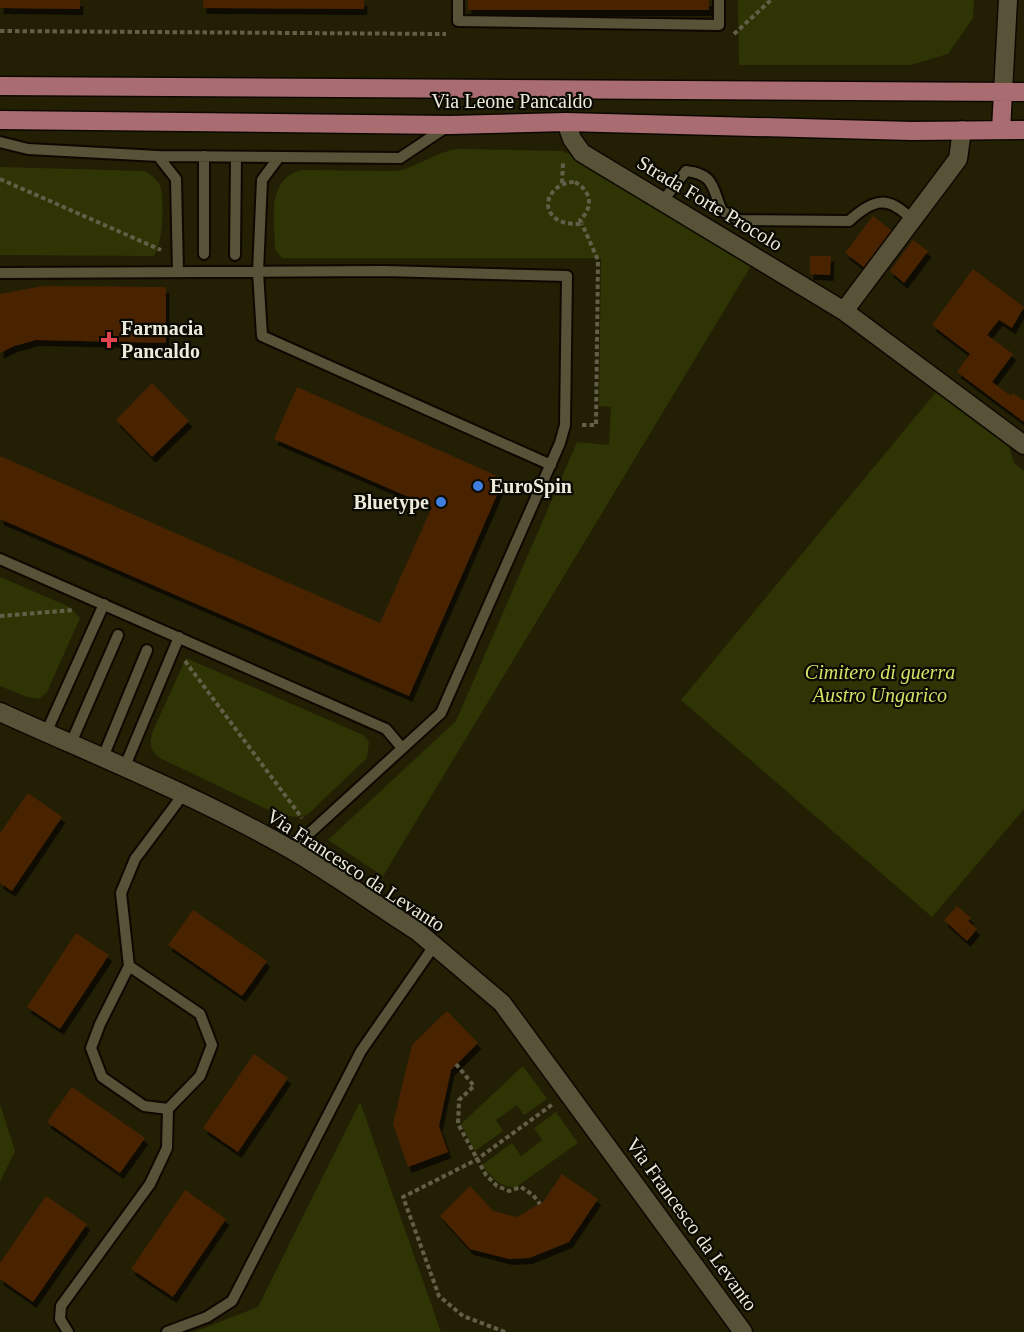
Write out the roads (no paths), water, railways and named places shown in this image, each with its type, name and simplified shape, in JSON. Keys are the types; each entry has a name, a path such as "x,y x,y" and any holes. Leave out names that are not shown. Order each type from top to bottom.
{"main road":[{"name":"Via Leone Pancaldo","path":"0,86 1024,92"},
{"path":"1001,130 1003,92"},
{"name":"Via Leone Pancaldo","path":"0,120 450,124 566,122 1024,130"}],"street":[{"path":"1003,92 1008,0"},
{"name":"Strada Forte Procolo","path":"566,122 572,139 582,153 844,310 1024,445"},
{"path":"844,310 914,221 958,159 962,130"},
{"name":"Via Francesco da Levanto","path":"0,712 124,766 291,850 417,931 502,1003 743,1332"}],"lane":[{"path":"458,0 458,21 719,26 719,0"},
{"path":"0,142 28,149 158,156 400,158 450,124"},
{"path":"158,156 176,179 178,272"},
{"path":"204,156 204,254"},
{"path":"234,255 236,157"},
{"path":"279,157 262,180 258,272 262,336 550,465"},
{"path":"663,202 686,171 702,172 710,180 722,211 740,220 849,221 866,206 878,202 900,207 914,221"},
{"path":"0,273 506,273 567,276 565,426 441,713 291,850"},
{"path":"0,559 386,729 402,748"},
{"path":"46,733 104,604"},
{"path":"71,743 118,635"},
{"path":"124,766 179,637"},
{"path":"103,757 147,650"},
{"path":"168,1109 144,1106 102,1077 91,1048 100,1024 129,966 121,893 135,859 182,796"},
{"path":"167,1332 207,1317 232,1301 361,1051 434,946"},
{"path":"68,1332 60,1319 61,1306 150,1184 167,1148 168,1109 200,1076 213,1045 200,1014 129,966"}],"place":[{"name":"Farmacia Pancaldo","path":"109,340"},
{"name":"EuroSpin","path":"478,486"},
{"name":"Bluetype","path":"441,502"}],"park label":[{"name":"Cimitero di guerra Austro Ungarico","path":"880,684"}]}
